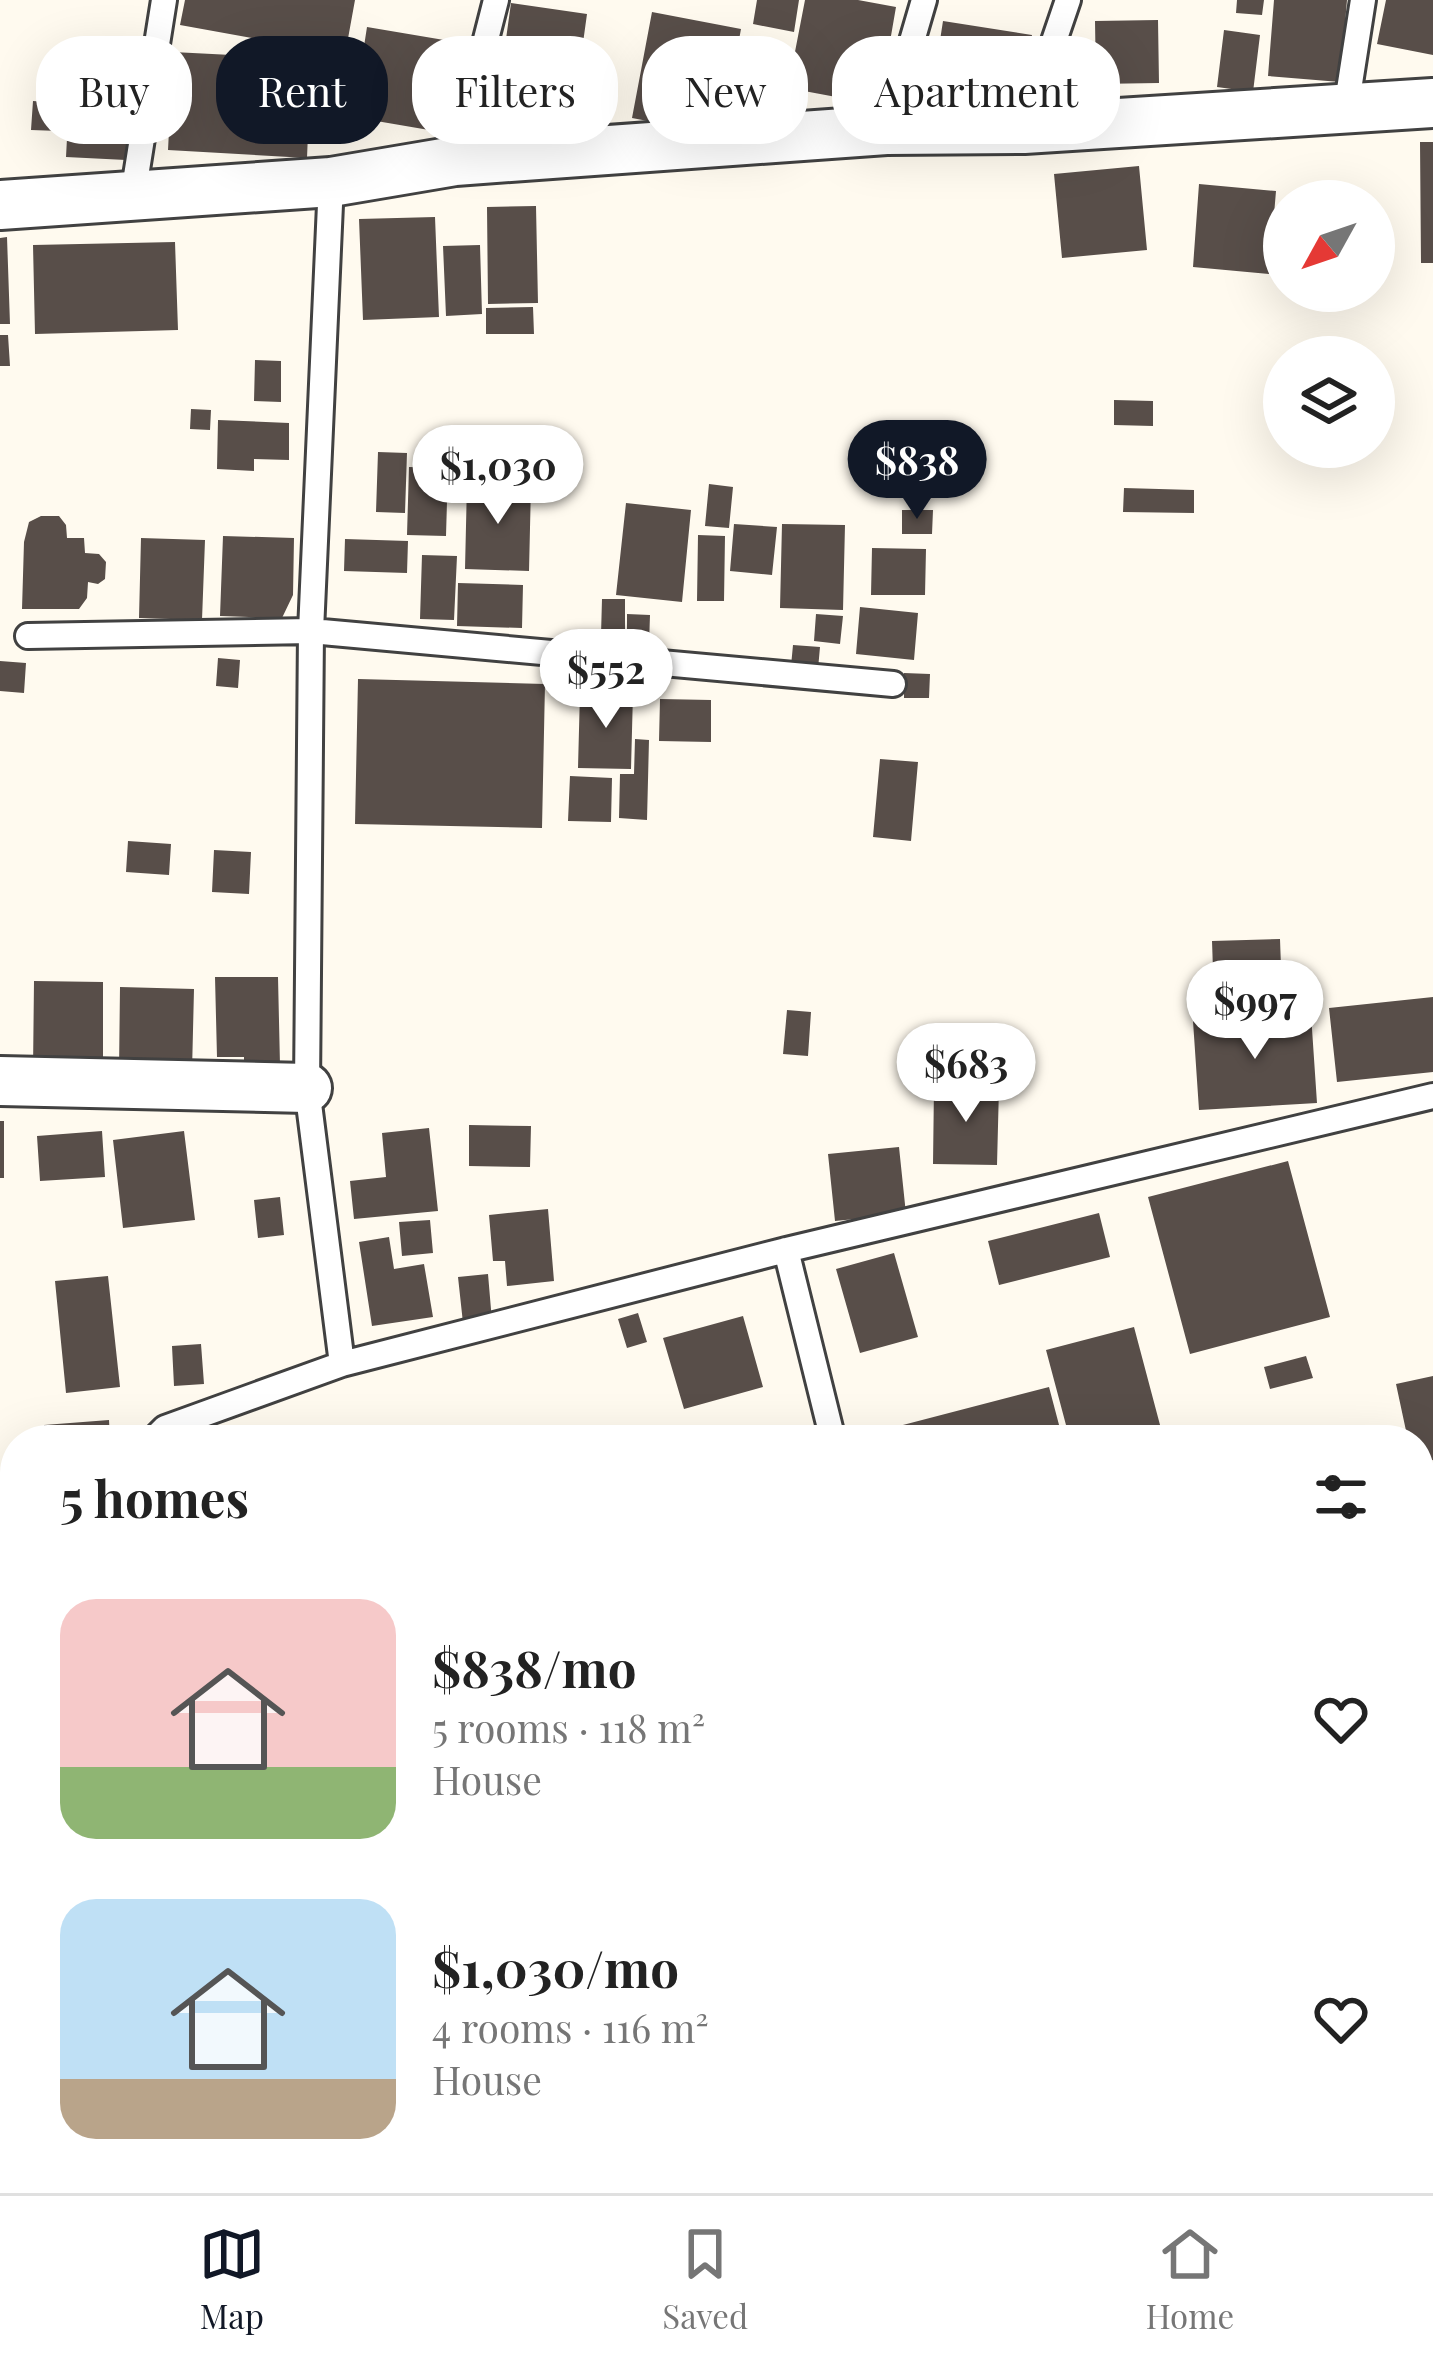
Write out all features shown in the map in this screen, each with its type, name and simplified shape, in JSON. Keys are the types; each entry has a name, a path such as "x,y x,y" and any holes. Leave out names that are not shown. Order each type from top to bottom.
{"street":[{"path":"1120,123 1433,103"},
{"path":"0,205 331,182 455,161 832,134"},
{"path":"0,1081 307,1088"}],"lane":[{"path":"133,195 164,0"},
{"path":"455,161 496,0"},
{"path":"913,36 923,0"},
{"path":"1056,36 1068,0"},
{"path":"1346,109 1364,0"},
{"path":"331,182 311,631 307,1088 342,1364"},
{"path":"28,636 311,631 893,684"},
{"path":"173,1425 342,1364 787,1250 1433,1096"},
{"path":"787,1250 829,1425"}],"building":[{"path":"185,0 355,0 348,36 240,36 180,25"},
{"path":"757,0 799,0 794,32 753,24"},
{"path":"805,0 858,0 896,7 891,36 832,36 832,96 808,92 808,36 798,36"},
{"path":"1237,0 1264,0 1262,15 1236,13"},
{"path":"1274,0 1347,0 1340,82 1268,76"},
{"path":"1386,0 1433,0 1433,55 1377,44"},
{"path":"511,3 587,14 584,36 506,36"},
{"path":"652,12 741,29 740,36 647,36"},
{"path":"1158,20 1159,83 1120,84 1120,36 1095,36 1095,21"},
{"path":"943,21 1032,35 1032,36 941,36"},
{"path":"367,27 420,36 412,36 412,127 388,123 388,36 366,36"},
{"path":"1224,30 1260,35 1253,92 1217,87"},
{"path":"192,53 216,54 216,144 308,144 307,158 168,150 168,144 192,144"},
{"path":"642,65 642,120 632,118"},
{"path":"33,101 36,101 36,130 31,130"},
{"path":"1420,142 1433,142 1433,263 1421,263"},
{"path":"67,144 127,144 126,160 66,157"},
{"path":"1139,166 1147,250 1062,258 1054,174"},
{"path":"1199,184 1263,190 1263,273 1193,267"},
{"path":"536,206 538,303 488,304 487,207"},
{"path":"435,217 439,317 363,320 359,219"},
{"path":"7,237 10,324 0,324 0,238"},
{"path":"175,242 178,330 35,334 33,245"},
{"path":"480,245 482,314 446,316 443,246"},
{"path":"533,307 534,334 486,334 486,308"},
{"path":"0,335 8,335 10,366 0,366"},
{"path":"255,360 281,361 281,402 254,401"},
{"path":"1114,400 1153,401 1153,426 1114,425"},
{"path":"191,409 211,410 210,430 190,429"},
{"path":"218,420 289,423 289,460 254,459 254,471 217,469"},
{"path":"378,452 407,453 405,513 376,512"},
{"path":"409,467 448,468 446,536 407,535"},
{"path":"467,483 531,485 529,571 465,569"},
{"path":"709,484 733,487 729,528 705,526"},
{"path":"1124,488 1194,490 1194,513 1123,512"},
{"path":"626,503 691,510 682,602 616,595"},
{"path":"902,510 933,510 932,534 902,534"},
{"path":"59,516 67,538 84,538 85,553 99,554 106,562 105,579 98,584 88,582 87,598 79,609 22,609 24,542 29,522"},
{"path":"734,524 777,527 772,575 730,571"},
{"path":"782,524 845,525 843,610 780,608"},
{"path":"698,535 725,536 724,601 697,601"},
{"path":"223,536 294,538 293,595 282,618 220,616"},
{"path":"141,538 205,540 202,620 139,618"},
{"path":"345,539 408,541 407,573 344,571"},
{"path":"872,548 926,549 925,595 871,595"},
{"path":"422,555 457,556 454,620 420,619"},
{"path":"458,583 523,585 522,628 457,626"},
{"path":"602,599 625,599 625,635 601,635"},
{"path":"860,607 918,613 914,660 856,654"},
{"path":"627,614 650,615 649,645 627,644"},
{"path":"816,614 843,616 840,644 814,641"},
{"path":"793,645 820,647 818,669 791,666"},
{"path":"218,658 240,660 238,688 216,686"},
{"path":"0,661 26,663 24,693 0,691"},
{"path":"904,673 930,674 929,698 904,698"},
{"path":"358,679 545,684 542,828 355,824"},
{"path":"580,692 633,693 631,769 578,768"},
{"path":"660,699 711,700 711,742 659,741"},
{"path":"635,739 649,740 647,820 619,818 620,774 634,774"},
{"path":"880,759 918,762 911,841 873,837"},
{"path":"570,776 612,778 611,822 568,821"},
{"path":"128,841 171,844 169,875 126,872"},
{"path":"214,850 251,852 249,894 212,892"},
{"path":"1280,939 1281,967 1213,970 1212,941"},
{"path":"215,977 278,977 280,1065 244,1066 244,1057 217,1057"},
{"path":"34,981 103,982 103,1070 33,1070"},
{"path":"120,987 194,989 192,1072 119,1071"},
{"path":"1433,997 1433,1072 1337,1082 1329,1008"},
{"path":"787,1010 811,1012 808,1056 783,1054"},
{"path":"1311,1014 1317,1103 1199,1110 1193,1021"},
{"path":"934,1086 999,1087 997,1165 933,1164"},
{"path":"0,1121 4,1121 4,1178 0,1178"},
{"path":"469,1125 531,1126 530,1167 469,1166"},
{"path":"429,1128 438,1211 354,1219 350,1181 386,1177 382,1133"},
{"path":"102,1131 105,1177 40,1181 37,1136"},
{"path":"184,1131 195,1220 123,1228 113,1140"},
{"path":"899,1147 906,1214 835,1221 828,1154"},
{"path":"1288,1161 1330,1317 1190,1354 1148,1197"},
{"path":"280,1197 284,1235 258,1238 254,1200"},
{"path":"548,1209 554,1281 507,1286 505,1261 493,1261 489,1215"},
{"path":"1099,1213 1110,1257 999,1285 988,1241"},
{"path":"430,1220 433,1253 402,1256 399,1222"},
{"path":"389,1237 394,1269 424,1264 433,1317 372,1326 359,1242"},
{"path":"894,1253 918,1337 860,1353 836,1269"},
{"path":"488,1274 492,1321 463,1323 458,1277"},
{"path":"108,1276 120,1387 66,1393 55,1281"},
{"path":"638,1313 647,1342 627,1348 618,1319"},
{"path":"743,1316 763,1387 684,1409 663,1338"},
{"path":"1134,1327 1160,1425 1066,1425 1046,1350"},
{"path":"201,1344 204,1384 174,1386 172,1346"},
{"path":"1306,1356 1313,1378 1270,1389 1264,1367"},
{"path":"1433,1376 1433,1425 1405,1425 1396,1384"},
{"path":"1049,1387 1059,1425 903,1425"},
{"path":"109,1420 109,1425 44,1425"}]}
